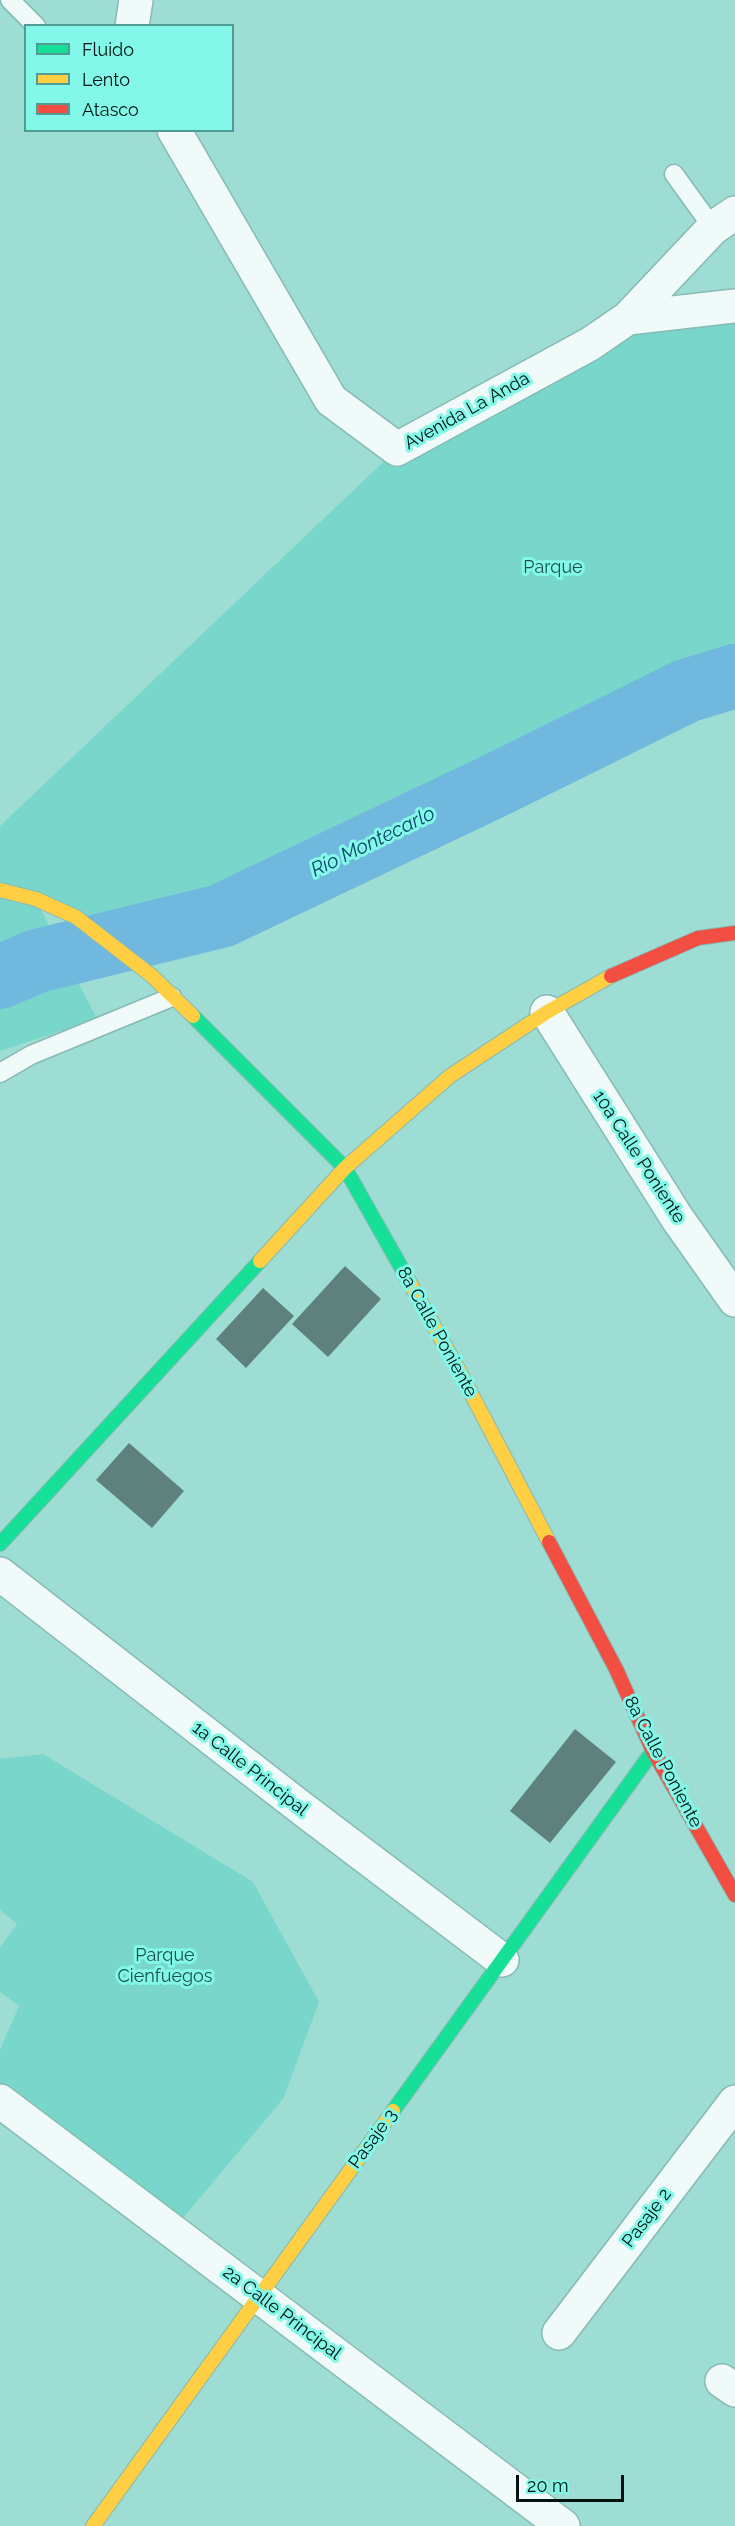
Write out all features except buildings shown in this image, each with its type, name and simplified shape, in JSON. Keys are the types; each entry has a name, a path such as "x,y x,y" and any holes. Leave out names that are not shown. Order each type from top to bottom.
{"street":[{"path":"132,24 136,0"},
{"name":"Avenida La Anda","path":"175,132 331,400 397,449 590,344 628,318 735,306"},
{"path":"628,318 724,220"},
{"name":"8a Calle Poniente","path":"0,890 36,899 76,917 152,976 345,1167 473,1397 616,1669 653,1751 735,1894"},
{"path":"0,1544 345,1167 450,1076 548,1012 610,976 698,938 735,933"},
{"name":"10a Calle Poniente","path":"548,1012 677,1218 733,1294"},
{"name":"1a Calle Principal","path":"0,1574 502,1960"},
{"name":"Pasaje 3","path":"93,2526 653,1751"},
{"name":"2a Calle Principal","path":"0,2101 563,2526"},
{"name":"Pasaje 2","path":"558,2333 735,2102"}],"lane":[{"path":"10,0 34,24"},
{"path":"674,174 724,220"},
{"path":"0,1073 31,1054 172,997"}],"green space":[{"name":"Parque","path":"735,310 735,682 498,784 221,916 76,917 41,910 97,1019 0,1051 0,826 397,449 673,311"},
{"name":"Parque Cienfuegos","path":"43,1754 253,1882 319,2002 283,2099 172,2231 0,2101 0,2050 19,2006 0,1992 0,1948 17,1924 0,1910 0,1759"}],"waterway":[{"name":"Río Montecarlo","path":"0,977 37,961 221,916 498,784 686,691 735,676"}],"traffic: fast":[{"path":"193,1016 345,1168 406,1276"},
{"path":"0,1544 260,1261"},
{"path":"393,2111 653,1751"}],"traffic: slow":[{"path":"0,890 36,899 76,917 152,976 193,1016"},
{"path":"260,1261 345,1168 450,1076 547,1012 611,976"},
{"path":"406,1276 462,1376 549,1542"},
{"path":"93,2526 393,2111"}],"traffic: jam":[{"path":"611,976 698,938 735,933"},
{"path":"549,1542 616,1669 653,1751 735,1895"}]}
